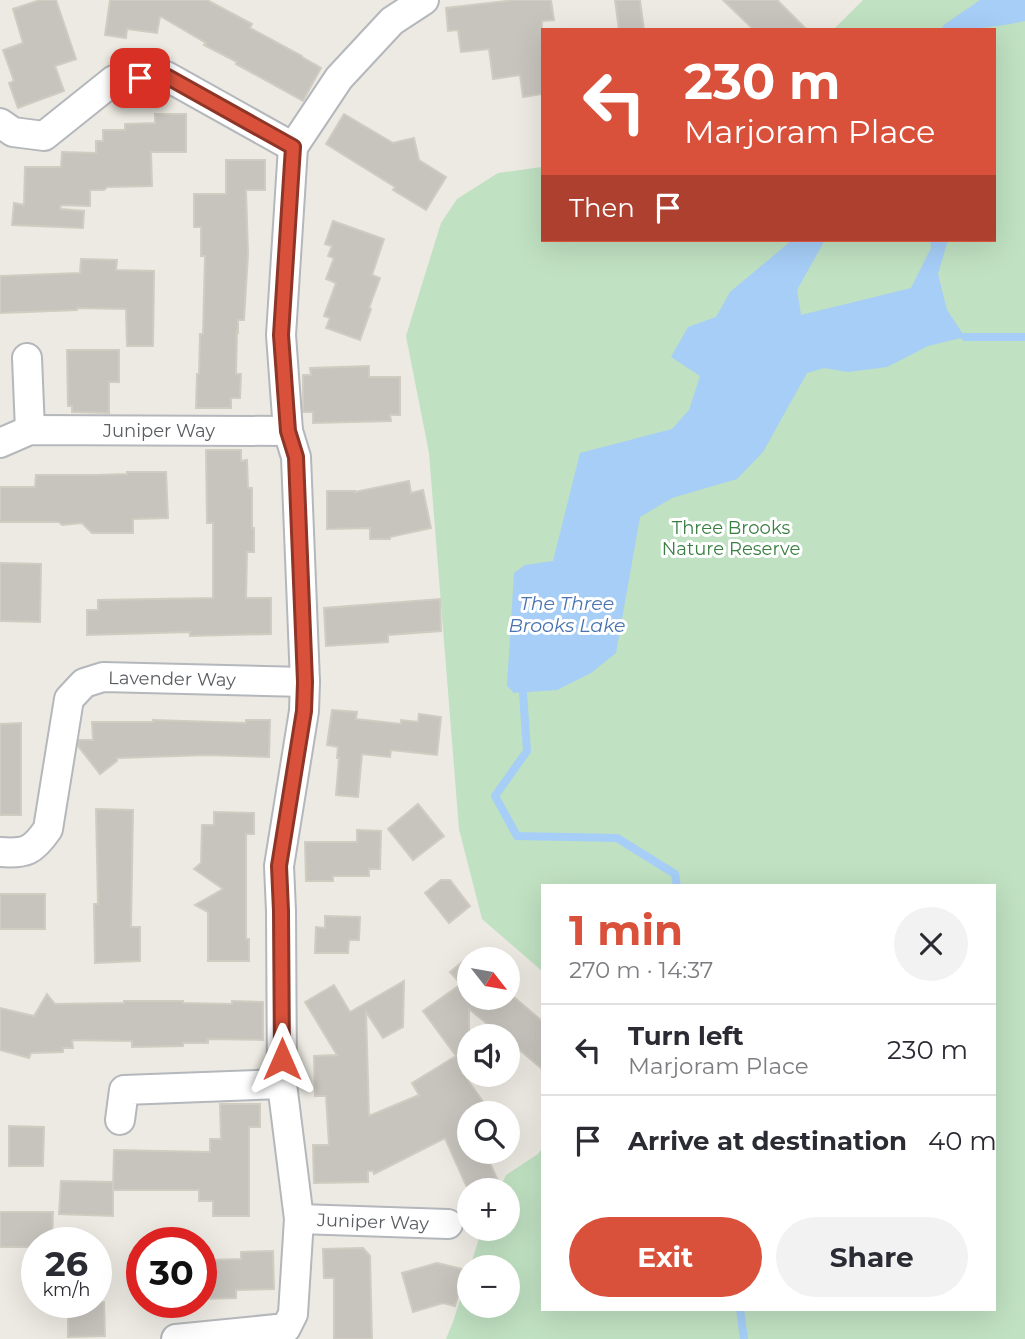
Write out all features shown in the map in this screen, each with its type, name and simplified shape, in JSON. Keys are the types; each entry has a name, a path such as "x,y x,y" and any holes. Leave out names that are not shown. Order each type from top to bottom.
{"street":[{"path":"0,123 13,132 44,136 114,80 166,76 293,147 339,78 392,20 424,0"},
{"name":"Juniper Way","path":"176,1339 286,1328 293,1314 299,1219 282,1084 279,866 304,711 305,682 296,457 288,431 281,335 293,147"},
{"path":"27,358 30,430"},
{"name":"Juniper Way","path":"0,443 30,430 288,431"},
{"name":"Lavender Way","path":"0,852 16,853 36,846 48,829 69,699 84,683 103,677 305,682"},
{"path":"120,1120 124,1090 282,1084"},
{"name":"Juniper Way","path":"299,1219 448,1224"}],"green space":[{"name":"Three Brooks Nature Reserve","path":"863,0 1025,0 1025,1339 446,1339 457,1309 457,1318 520,1318 520,1255 474,1255 478,1241 520,1241 520,1178 505,1178 541,1150 541,1311 996,1311 996,884 541,884 541,970 520,952 520,947 514,947 482,919 459,829 429,453 406,336 441,223 457,199 498,173 541,167 541,242 996,242 996,28 835,28"}],"water":[{"path":"980,0 1025,0 1025,21 983,28 942,28"},
{"name":"The Three Brooks Lake","path":"790,242 824,242 797,290 801,315 911,288 931,248 930,242 947,242 938,274 947,310 965,337 928,346 887,367 848,372 824,368 807,373 763,452 737,479 672,498 640,517 616,653 591,673 557,690 514,693 507,686 514,573 525,565 553,561 580,453 672,429 689,410 700,376 671,357 688,327 716,317 730,292"}],"building":[{"path":"40,0 56,0 76,59 55,66 64,91 18,108 9,83 14,81 3,50 23,43 13,9"},
{"path":"110,0 207,0 252,24 250,28 321,68 303,101 204,45 206,43 160,16 157,33 127,29 126,38 105,35"},
{"path":"515,0 551,0 554,20 542,21 541,28 541,94 523,97 520,75 493,79 489,49 461,52 458,30 448,31 446,8"},
{"path":"615,0 640,0 644,28 619,28"},
{"path":"723,0 777,0 805,28 752,28"},
{"path":"155,114 186,114 186,152 151,152 152,186 90,190 90,206 61,205 60,209 84,211 83,228 12,225 14,203 24,205 25,167 61,167 62,152 96,153 96,141 103,141 103,130 125,130 125,124 155,123"},
{"path":"344,114 393,143 414,138 419,160 446,177 426,210 393,190 395,187 326,144"},
{"path":"226,160 265,160 265,190 246,190 248,254 244,320 238,320 237,331 236,374 241,374 240,398 231,398 231,408 196,408 200,334 203,334 205,256 201,256 201,227 194,227 194,194 226,194"},
{"path":"333,221 384,239 372,275 380,278 360,340 326,328 330,318 324,316 336,283 326,279 334,258 328,256 332,246 325,244"},
{"path":"81,259 117,260 116,270 154,271 153,346 127,346 126,309 77,308 0,313 0,276 80,273"},
{"path":"67,350 119,350 119,382 109,382 109,413 72,412 72,406 68,406"},
{"path":"369,366 369,377 400,377 400,415 390,415 391,421 313,423 313,412 303,412 303,375 311,375 310,368"},
{"path":"206,450 241,450 241,461 247,460 248,488 252,488 254,552 247,552 246,598 271,598 271,634 190,636 190,632 87,635 87,610 98,610 98,600 213,598 213,523 207,523"},
{"path":"166,472 168,518 133,519 133,533 92,533 82,523 62,525 59,522 0,522 0,487 35,487 36,475"},
{"path":"409,481 411,493 423,490 431,528 390,539 370,539 370,528 327,529 327,491 355,492"},
{"path":"0,563 41,564 40,622 0,621"},
{"path":"440,599 441,631 388,635 388,642 326,646 324,608"},
{"path":"332,710 357,712 356,719 401,724 401,720 418,722 419,714 441,717 437,755 391,750 390,757 362,754 358,797 336,795 338,747 327,745"},
{"path":"153,720 246,723 246,720 270,720 269,757 207,755 117,758 117,761 100,774 78,746 79,740 93,740 92,722"},
{"path":"21,723 21,815 0,815 0,724"},
{"path":"418,804 444,836 413,860 388,829"},
{"path":"96,809 133,810 131,927 140,927 140,961 95,963 94,904 98,904"},
{"path":"214,812 254,813 254,834 246,834 246,939 249,939 249,961 208,961 208,912 195,905 223,889 194,869 201,863 202,825 214,825"},
{"path":"357,830 381,831 380,869 369,869 369,876 333,876 333,881 306,881 305,842 357,842"},
{"path":"441,880 450,880 470,906 449,923 425,893"},
{"path":"0,894 45,894 45,929 0,929"},
{"path":"325,916 360,917 359,940 349,940 348,953 315,953 316,927 325,928"},
{"path":"457,966 457,980 450,972"},
{"path":"404,981 403,1027 383,1038 366,1012 369,1116 419,1095 412,1083 456,1056 423,1011 457,987 457,1010 469,1010 469,1024 457,1024 457,1087 473,1087 483,1101 457,1101 457,1164 490,1164 497,1178 463,1178 445,1138 374,1174 373,1171 368,1171 368,1182 314,1183 313,1145 329,1145 326,1096 315,1096 314,1056 337,1055 305,1002 334,985 350,1012"},
{"path":"47,994 55,1004 124,1001 232,1004 232,1001 263,1002 263,1040 208,1039 208,1043 183,1043 183,1046 132,1047 132,1041 72,1040 73,1048 63,1048 63,1052 31,1053 29,1058 0,1050 0,1008 34,1016"},
{"path":"520,1002 541,1020 541,1068 520,1050 520,1024 487,1024 470,1010 520,1010"},
{"path":"220,1104 260,1104 260,1127 249,1127 249,1216 213,1216 213,1201 199,1201 199,1190 113,1190 114,1150 210,1152 210,1139 221,1139"},
{"path":"9,1126 44,1127 43,1166 9,1166"},
{"path":"61,1181 113,1182 113,1216 59,1214"},
{"path":"0,1212 53,1212 52,1227 21,1227 21,1247 0,1247"},
{"path":"363,1248 370,1256 372,1339 334,1339 334,1278 324,1278 323,1249"},
{"path":"273,1251 274,1289 236,1290 236,1298 217,1299 217,1260 241,1259 241,1252"},
{"path":"437,1263 457,1268 455,1306 443,1303 413,1312 402,1273"},
{"path":"68,1318 104,1318 105,1336 68,1337"}],"waterway":[{"path":"965,337 1025,337"},
{"path":"523,693 527,751 495,796 517,836 617,838 675,874 677,884"},
{"path":"740,1311 744,1339"}],"route":[{"path":"140,78 166,76 293,147 281,335 288,431 296,457 305,682 304,711 279,866 282,1059"}]}
